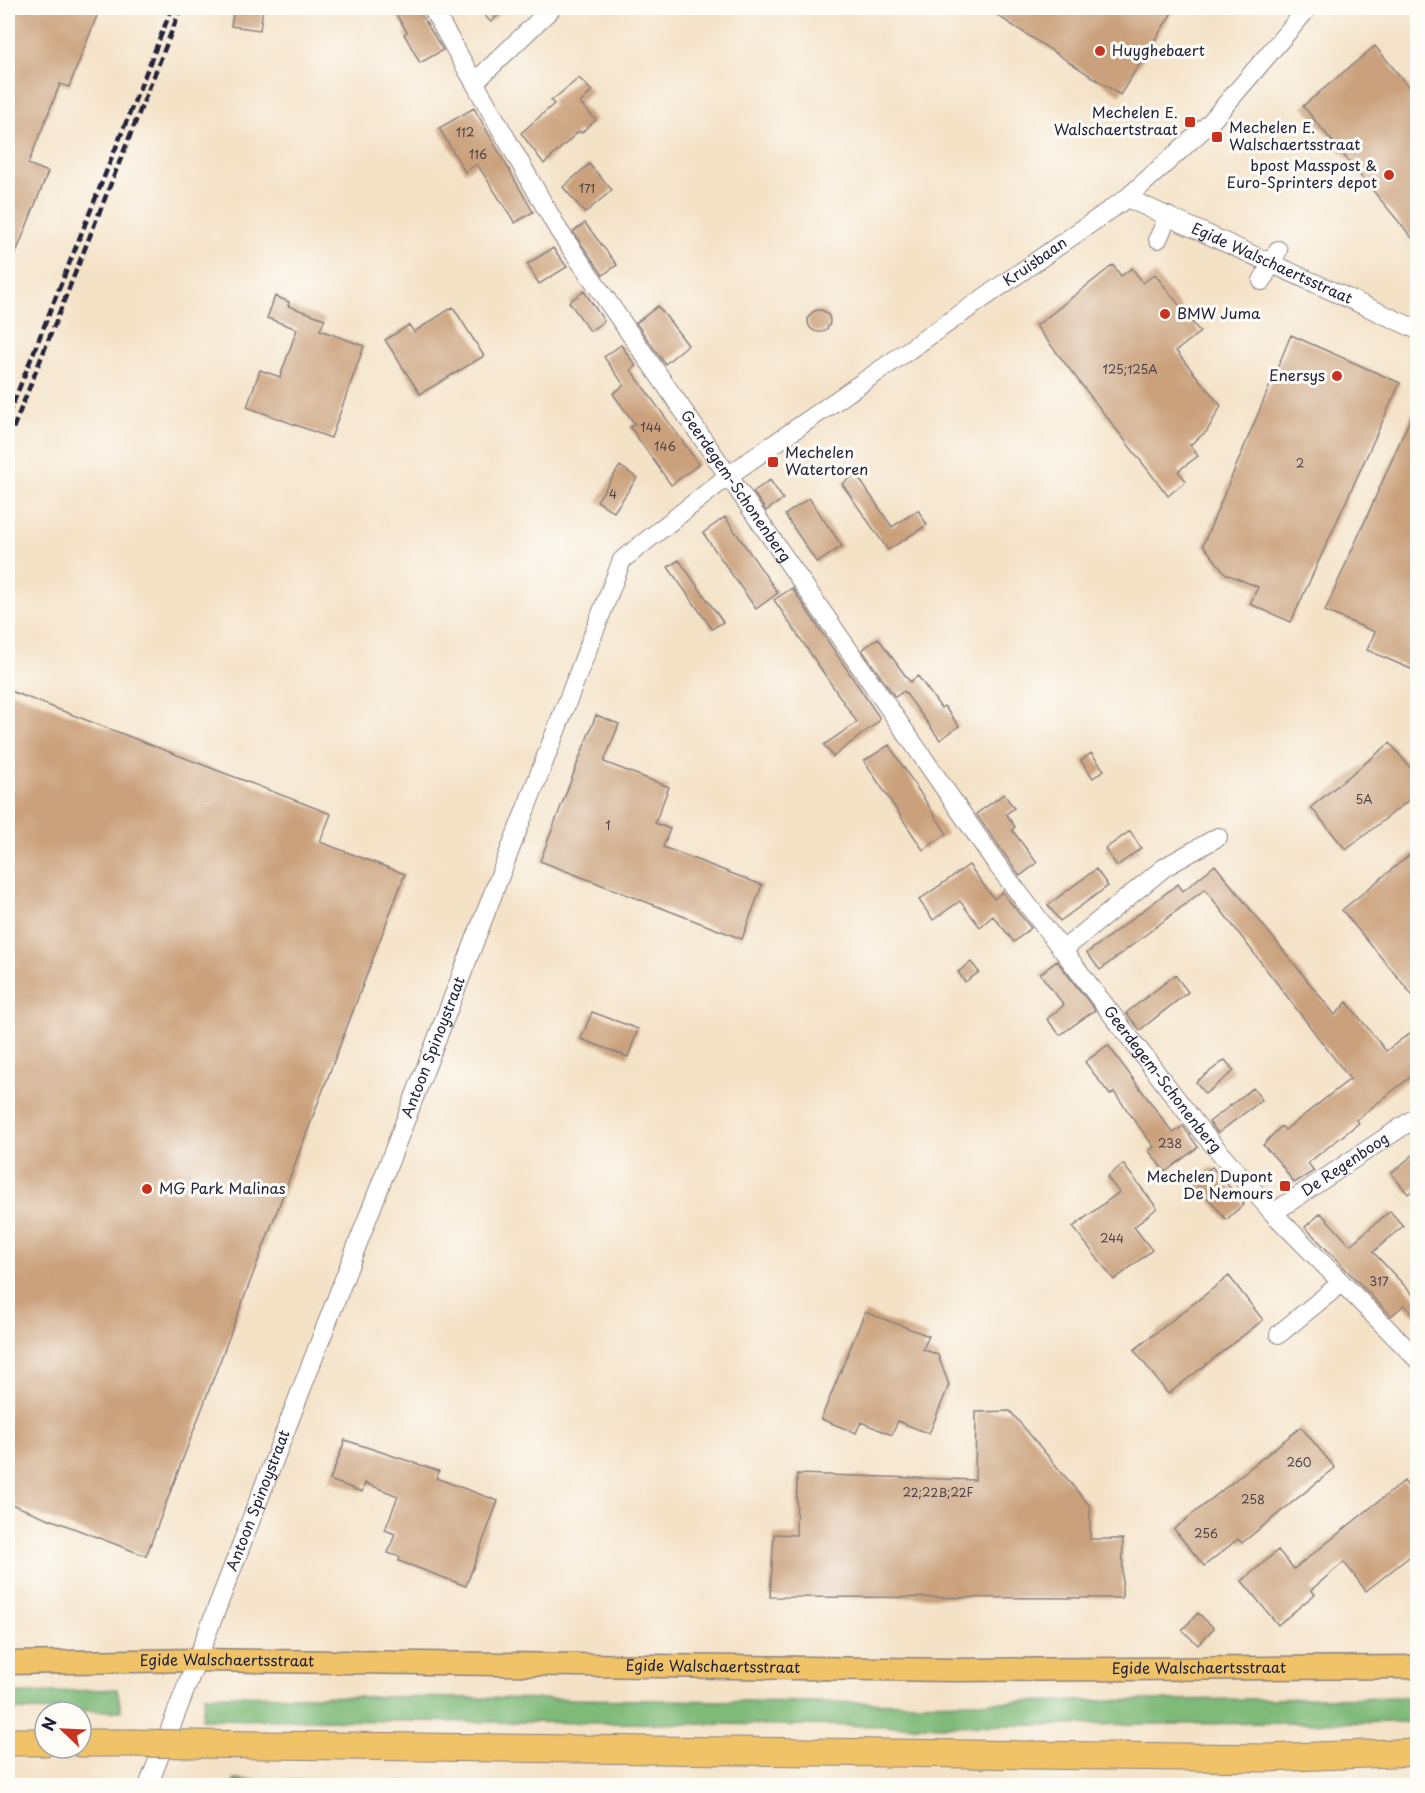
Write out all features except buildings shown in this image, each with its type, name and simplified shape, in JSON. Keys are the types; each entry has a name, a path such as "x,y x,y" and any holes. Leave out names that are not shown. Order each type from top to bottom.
{"highway":[{"path":"8,1742 33,1742"},
{"path":"93,1743 1266,1758 1418,1752"}],"main road":[{"name":"Egide Walschaertsstraat","path":"8,1663 196,1660 954,1670 1418,1667"}],"street":[{"name":"Geerdegem-Schonenberg","path":"432,8 559,231 998,866 1064,949 1202,1132 1273,1213 1340,1284 1418,1360"},
{"path":"475,82 552,8"},
{"name":"Kruisbaan","path":"728,476 1127,198 1209,124 1308,8"},
{"name":"Egide Walschaertsstraat","path":"1127,198 1274,256 1418,330"},
{"path":"1158,239 1168,216"},
{"path":"1262,281 1274,256"},
{"name":"Antoon Spinoystraat","path":"148,1785 622,560 728,476"},
{"path":"1064,949 1165,867 1218,837"},
{"name":"De Regenboog","path":"1273,1213 1418,1116"},
{"path":"1279,1334 1340,1284"}],"green space":[{"path":"117,1689 121,1711 93,1711 93,1700 33,1700 33,1710 8,1710 8,1694"},
{"path":"205,1695 903,1703 1417,1697 1418,1722 909,1726 202,1719"},
{"path":"234,1780 530,1785 233,1785"}],"railway":[{"path":"8,416 172,8"},
{"path":"8,441 181,8"}],"place":[{"name":"Huyghebaert","path":"1100,51"},
{"name":"Mechelen E. Walschaertstraat","path":"1190,122"},
{"name":"Mechelen E. Walschaertsstraat","path":"1217,137"},
{"name":"bpost Masspost & Euro-Sprinters depot","path":"1389,175"},
{"name":"BMW Juma","path":"1165,314"},
{"name":"Enersys","path":"1337,376"},
{"name":"Mechelen Watertoren","path":"773,462"},
{"name":"Mechelen Dupont De Nemours","path":"1285,1186"},
{"name":"MG Park Malinas","path":"147,1189"}]}
